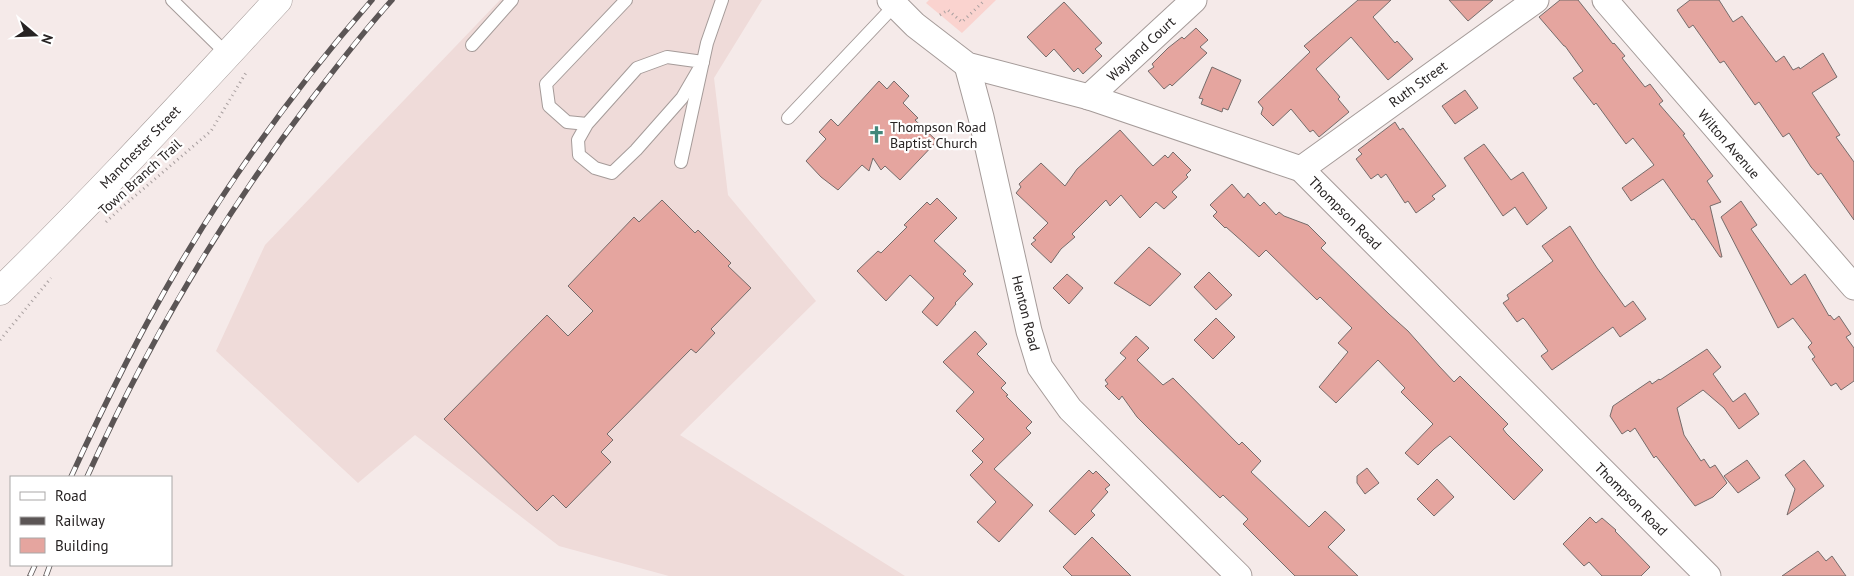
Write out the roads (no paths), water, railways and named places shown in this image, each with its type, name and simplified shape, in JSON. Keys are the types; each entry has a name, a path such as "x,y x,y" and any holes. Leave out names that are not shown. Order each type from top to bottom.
{"main road":[{"name":"Manchester Street","path":"0,291 239,61 278,0"}],"street":[{"name":"Wayland Court","path":"1089,97 1194,0"},
{"name":"Ruth Street","path":"1301,169 1536,0"},
{"name":"Wilton Avenue","path":"1605,0 1854,287"},
{"name":"Thompson Road","path":"892,2 924,32 967,65 1089,97 1301,169 1697,573"},
{"name":"Henton Road","path":"967,65 981,117 1028,331 1040,367 1070,410 1239,576"}],"lane":[{"path":"472,45 512,0"},
{"path":"587,124 567,122 549,106 546,84 626,0"},
{"path":"681,162 707,43 722,0"},
{"path":"175,1 239,61"},
{"path":"788,118 892,2"},
{"path":"667,57 703,62 682,98 636,150 612,173 595,168 579,155 578,140 587,124 637,68 667,57"}],"railway":[{"path":"71,476 136,344 200,231 294,95 372,0"},
{"path":"87,476 135,377 216,236 246,190 311,100 360,37 392,0"},
{"path":"30,576 35,566"},
{"path":"46,576 50,566"}],"place":[{"name":"Thompson Road Baptist Church","path":"876,135"}]}
